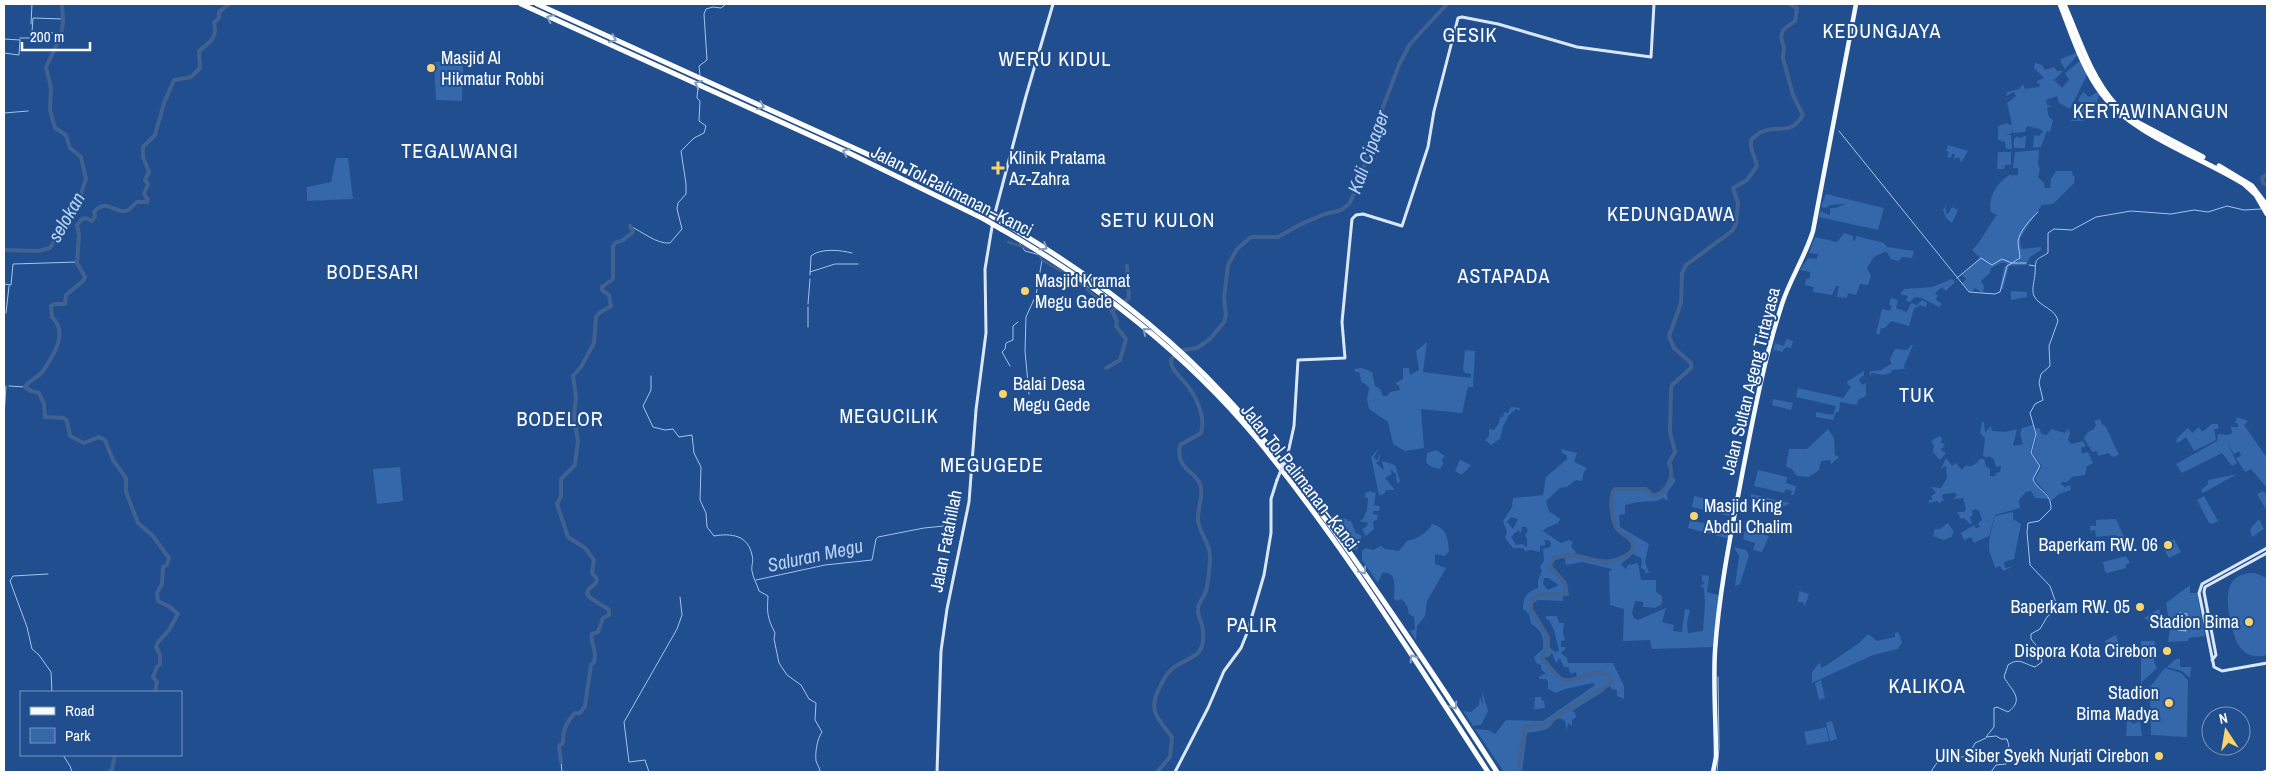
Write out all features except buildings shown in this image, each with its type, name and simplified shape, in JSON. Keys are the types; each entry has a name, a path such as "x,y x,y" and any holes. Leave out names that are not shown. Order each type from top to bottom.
{"highway":[{"name":"Jalan Tol Palimanan–Kanci","path":"520,4 849,153 984,219 1070,273 1188,359 1224,394 1294,474 1394,616 1497,772"},
{"name":"Jalan Tol Palimanan–Kanci","path":"537,4 902,170 985,212 1053,253 1128,307 1172,349 1183,363 1256,439 1327,531 1488,772"},
{"path":"2060,4 2090,75 2101,94 2116,110 2140,128 2244,184 2261,199"},
{"path":"2064,4 2093,72 2104,92 2115,104 2138,123 2237,175 2252,186 2267,210"}],"main road":[{"name":"Jalan Sultan Ageng Tirtayasa","path":"1713,772 1716,758 1715,663 1718,613 1739,488 1757,400 1782,305 1791,281 1805,254 1812,231 1856,4"}],"street":[{"path":"995,213 1053,4"},
{"path":"1175,772 1208,708 1224,671 1241,648 1247,633 1264,575 1271,533 1271,498 1288,453 1294,426 1298,360 1345,358 1342,322 1352,219 1356,215 1363,214 1402,226 1429,144 1434,111 1459,18 1495,24 1577,48 1651,57 1654,4"},
{"name":"Jalan Fatahillah","path":"937,772 941,651 947,609 969,502 976,410 986,333 985,269 992,227"},
{"path":"2213,658 2200,588 2202,584 2267,548"},
{"path":"2267,553 2204,590 2214,668 2220,671 2267,663"},
{"path":"2249,558 2254,560"}],"green space":[{"path":"2078,52 2079,54 2065,69 2061,59"},
{"path":"2081,60 2087,75 2070,109 2059,103 2057,96 2046,100 2047,105 2052,106 2047,108 2049,117 2053,120 2050,132 2047,131 2041,147 2033,148 2034,135 2039,136 2043,132 2040,129 2027,126 2025,132 2013,133 2012,128 2012,133 2006,135 2011,135 2012,149 2006,149 2005,142 1998,140 1998,126 2007,123 2012,124 2007,103 2016,96 2014,92 2006,96 2007,92 2019,89 2023,84 2025,89 2039,87 2040,84 2037,81 2044,78 2034,68 2035,63 2042,65 2045,70 2054,67 2057,71 2063,71 2054,80 2062,88 2069,80 2065,73"},
{"path":"463,61 462,101 436,100 434,62"},
{"path":"2083,92 2089,97 2097,92 2100,94 2097,101 2102,106 2101,109 2096,109 2094,120 2084,118 2083,121 2071,121 2082,105 2078,100"},
{"path":"2017,136 2019,138 2026,136 2025,148 2014,148 2014,139"},
{"path":"1948,145 1968,151 1961,163 1959,157 1954,159 1955,154 1952,154 1951,158 1947,157 1949,152 1946,151"},
{"path":"2039,150 2038,164 2040,169 2038,177 2044,183 2045,188 2050,188 2051,179 2056,171 2072,171 2075,177 2074,183 2053,204 2042,205 2020,238 2021,249 2041,247 2041,250 2030,257 2026,265 2009,266 2003,289 2000,289 2004,267 2008,264 2003,262 1991,268 1990,273 1981,281 1984,286 1983,293 1974,288 1970,292 1962,283 1966,279 1962,275 1980,258 1972,250 1997,215 1991,212 1992,195 1998,185 2007,177 2011,174 2012,177 2013,175 2018,175 2018,168 2013,168 2015,152"},
{"path":"1998,152 2011,152 2011,165 2005,165 2004,169 1997,169"},
{"path":"336,158 348,158 353,199 307,201 307,187 331,182"},
{"path":"1826,194 1884,208 1878,230 1819,217 1820,211 1830,215 1830,208 1836,208 1845,204 1830,205 1826,208 1821,207"},
{"path":"1948,202 1945,209 1946,213 1948,214 1952,207 1958,210 1952,223 1946,218 1943,210"},
{"path":"1844,233 1853,236 1855,241 1856,236 1884,243 1887,247 1914,251 1912,258 1902,257 1899,261 1891,259 1886,251 1874,257 1867,268 1871,276 1868,285 1860,284 1856,295 1848,293 1847,298 1837,297 1839,286 1836,286 1832,295 1813,292 1814,287 1805,285 1806,279 1810,278 1810,272 1800,270 1808,258 1817,259 1818,254 1809,253 1815,237 1837,242"},
{"path":"1952,279 1955,282 1946,291 1942,287 1935,293 1938,296 1935,299 1942,304 1939,307 1922,298 1915,297 1910,302 1906,301 1908,296 1900,294 1904,289 1932,287"},
{"path":"2011,291 2027,292 2027,297 2011,300"},
{"path":"1891,298 1898,300 1896,308 1907,312 1911,303 1917,305 1922,300 1927,303 1926,307 1920,305 1914,309 1909,326 1891,321 1885,328 1881,328 1879,335 1876,333 1882,309 1890,311 1892,306 1889,305"},
{"path":"1786,339 1793,341 1791,348 1786,347 1782,352 1775,350 1773,353 1775,343 1784,346"},
{"path":"1427,342 1423,372 1471,378 1471,374 1465,373 1463,370 1465,350 1475,351 1473,387 1468,387 1462,413 1421,409 1424,448 1405,451 1393,444 1388,422 1369,409 1367,400 1369,388 1362,383 1359,372 1356,372 1354,369 1362,368 1372,372 1375,386 1380,389 1383,396 1387,396 1390,392 1400,390 1399,386 1395,383 1403,379 1403,368 1409,368 1410,375 1419,370 1416,351"},
{"path":"1913,345 1904,366 1905,369 1892,370 1891,373 1883,375 1872,373 1869,376 1870,371 1881,370 1891,364 1890,359 1895,349 1907,350"},
{"path":"1864,371 1864,375 1859,379 1862,385 1866,383 1866,396 1858,400 1857,405 1840,402 1839,412 1836,412 1833,420 1816,417 1816,412 1833,415 1836,406 1796,397 1798,388 1843,398 1851,387 1847,384 1848,381"},
{"path":"1773,399 1793,403 1791,410 1772,405"},
{"path":"1511,407 1520,408 1519,411 1516,409 1509,415 1503,426 1500,439 1491,445 1485,440 1489,436 1489,429 1494,430 1499,423 1500,417 1503,417 1504,412 1508,413"},
{"path":"2237,417 2248,421 2244,425 2267,458 2267,488 2251,469 2245,472 2236,458 2241,456 2239,451 2234,454 2227,442 2237,463 2232,466 2222,453 2182,473 2176,464 2217,441 2218,434 2227,435 2232,433 2231,427 2238,427 2238,423 2235,423"},
{"path":"2100,419 2106,427 2119,455 2112,457 2109,453 2098,456 2097,451 2092,452 2084,438 2088,432 2094,429 2096,425 2094,421"},
{"path":"1982,422 1984,422 1985,432 1991,426 1992,431 2005,432 2017,429 2013,445 2015,446 2023,444 2020,434 2022,428 2033,425 2035,434 2030,453 2040,466 2033,479 2049,499 2035,498 2031,491 2026,492 2019,500 2020,508 1995,515 1989,536 1974,543 1971,537 1964,540 1961,533 1974,525 1976,528 1980,527 1978,523 1982,520 1979,511 1975,509 1972,511 1973,515 1970,517 1972,523 1970,524 1964,518 1961,519 1957,512 1964,512 1966,509 1963,498 1954,499 1957,495 1955,493 1943,494 1944,500 1939,503 1937,501 1929,503 1929,500 1933,500 1931,496 1936,493 1931,487 1941,488 1947,478 1946,466 1941,469 1946,458 1952,466 1956,463 1962,470 1966,465 1971,466 1980,459 1984,459 1986,466 1990,469 1990,476 1995,476 1996,473 2000,472 2001,466 1996,467 1994,459 1989,456 1986,458 1983,455 1985,438 1980,433"},
{"path":"2212,424 2218,424 2218,429 2214,429 2216,440 2194,451 2186,437 2178,443 2176,442 2177,438 2188,428 2192,433 2199,427 2202,432"},
{"path":"2036,428 2039,428 2042,434 2047,435 2051,429 2065,433 2068,429 2070,433 2068,440 2071,444 2083,441 2086,446 2081,448 2082,454 2088,452 2093,463 2087,466 2085,475 2072,477 2067,482 2062,482 2061,484 2065,487 2070,485 2071,490 2059,494 2051,501 2035,479 2042,466 2032,453 2036,440"},
{"path":"1828,429 1834,438 1835,455 1839,457 1831,464 1830,460 1821,461 1819,470 1809,477 1797,476 1792,469 1786,467 1789,449 1807,449"},
{"path":"1940,436 1942,438 1941,443 1945,444 1941,450 1946,453 1940,460 1933,452 1934,446 1931,441"},
{"path":"1380,447 1374,457 1377,461 1380,453 1379,461 1376,463 1384,470 1382,461 1395,465 1400,481 1397,484 1396,474 1390,469 1392,474 1385,478 1395,490 1386,490 1384,494 1379,495 1371,457"},
{"path":"1561,449 1577,453 1574,462 1587,468 1582,481 1576,480 1567,487 1560,488 1546,501 1549,511 1560,519 1558,523 1543,531 1561,543 1569,540 1573,542 1571,547 1576,552 1560,556 1550,562 1552,570 1563,584 1566,594 1534,595 1530,602 1530,609 1546,638 1546,646 1541,655 1542,658 1557,677 1569,682 1589,675 1603,674 1609,677 1611,681 1557,714 1548,723 1523,726 1518,772 1504,772 1475,729 1488,730 1495,734 1506,720 1543,721 1595,685 1593,683 1565,689 1556,693 1548,689 1546,679 1539,679 1539,677 1546,673 1541,670 1541,665 1536,663 1534,657 1543,649 1543,640 1539,631 1531,624 1529,614 1523,609 1523,605 1526,596 1538,588 1538,580 1542,571 1540,567 1544,560 1543,549 1550,547 1551,543 1548,540 1544,540 1546,545 1540,546 1540,552 1525,551 1523,548 1513,548 1505,538 1507,532 1503,521 1512,507 1513,498 1543,495 1546,477 1567,459 1567,455 1562,453","holes":["1511,517 1518,519 1513,529 1507,522","1522,527 1526,527 1528,531 1525,535 1527,547 1522,544 1516,545 1511,537 1518,530 1521,533","1544,578 1548,578 1559,585 1548,590 1543,584"]},
{"path":"1436,450 1445,456 1442,459 1443,464 1440,469 1426,463 1427,453"},
{"path":"1460,460 1471,465 1462,475 1455,471"},
{"path":"400,467 403,501 377,504 373,469"},
{"path":"1758,470 1787,477 1786,483 1796,486 1794,495 1791,495 1792,491 1786,489 1784,493 1754,486"},
{"path":"2237,474 2203,493 2201,490 2208,484 2208,480"},
{"path":"1673,477 1676,480 1667,493 1668,501 1663,498 1657,501 1625,505 1625,514 1619,515 1620,527 1649,544 1645,562 1649,573 1645,573 1645,570 1641,568 1642,559 1633,554 1621,564 1626,569 1628,565 1638,563 1641,580 1656,580 1656,592 1662,596 1662,604 1655,608 1643,607 1643,602 1635,601 1632,613 1634,618 1638,620 1666,608 1662,622 1674,625 1673,631 1682,632 1685,609 1690,610 1687,623 1688,633 1703,631 1704,588 1700,586 1705,583 1702,581 1702,575 1709,576 1707,592 1719,595 1715,647 1652,649 1650,640 1623,641 1624,609 1610,605 1609,572 1612,569 1582,562 1566,565 1564,556 1582,557 1606,564 1633,551 1634,543 1616,524 1613,514 1613,492 1615,489 1645,490 1653,496 1658,495"},
{"path":"1370,491 1376,493 1374,505 1380,506 1379,511 1373,511 1373,514 1378,515 1377,520 1373,521 1374,529 1366,536 1362,529 1368,523 1359,521 1363,519 1367,510 1368,498 1365,498 1365,493"},
{"path":"2263,491 2267,494 2267,507 2265,508 2257,494"},
{"path":"1751,494 1790,503 1781,507 1770,506 1751,497"},
{"path":"1694,496 1723,503 1722,508 1734,511 1733,517 1692,507"},
{"path":"2204,496 2218,521 2212,524 2209,523 2197,500"},
{"path":"2013,512 2013,519 2021,524 2014,559 2004,562 2005,568 2014,566 2003,571 2000,566 1995,568 1989,551 1990,538 1995,516"},
{"path":"1331,516 1351,521 1356,533 1362,536 1361,539 1356,539 1358,548 1356,551"},
{"path":"2116,519 2124,537 2118,540 2116,535 2096,537 2095,530 2090,531 2090,526 2096,526 2096,520"},
{"path":"2259,519 2264,529 2252,537 2250,529"},
{"path":"1690,520 1731,530 1729,539 1688,528"},
{"path":"1948,523 1954,532 1951,537 1944,540 1933,536 1935,529 1940,529"},
{"path":"1432,524 1440,528 1445,534 1449,551 1445,556 1435,554 1435,564 1446,568 1427,601 1425,616 1417,626 1416,640 1410,631 1415,629 1414,617 1409,614 1407,606 1401,599 1397,601 1394,599 1393,577 1387,573 1382,573 1378,583 1362,560 1362,551 1366,548 1373,550 1381,546 1385,549 1399,551 1407,541 1422,535"},
{"path":"1745,530 1769,536 1762,552 1753,550 1755,543 1743,539"},
{"path":"2174,539 2181,552 2169,558 2162,546"},
{"path":"1734,547 1746,550 1749,555 1740,584 1735,586 1739,556"},
{"path":"2126,556 2130,563 2126,564 2126,568 2108,573 2105,572 2103,562"},
{"name":"Stadion Bima","path":"2255,573 2267,578 2267,655 2258,656 2244,652 2236,641 2228,610 2228,594 2233,581 2245,574"},
{"path":"2190,585 2190,593 2197,593 2205,636 2189,638 2188,641 2168,642 2170,628 2166,603"},
{"path":"1799,591 1809,594 1805,606 1803,602 1798,602"},
{"path":"1545,595 1563,596 1563,601 1538,600 1532,604 1535,597"},
{"path":"2159,609 2163,628 2149,628 2149,621 2144,618"},
{"path":"1546,616 1557,616 1559,623 1564,623 1563,633 1565,640 1561,641 1561,647 1565,647 1565,649 1561,653 1567,658 1568,663 1613,663 1624,686 1624,699 1617,696 1617,690 1611,689 1610,685 1613,682 1607,673 1583,674 1577,678 1576,672 1571,674 1568,667 1564,667 1560,658 1556,663 1552,653 1548,657 1543,656 1549,647 1555,652 1559,651 1554,630"},
{"path":"1898,632 1902,642 1898,649 1873,655 1812,683 1812,672 1820,662 1821,668 1827,665 1859,643 1868,634 1877,641 1895,637 1895,633"},
{"path":"2116,635 2120,647 2112,654 2105,641"},
{"path":"2141,641 2155,641 2154,662 2157,668 2142,682 2141,688"},
{"path":"2176,659 2180,659 2180,667 2191,667 2190,678 2182,671 2167,667"},
{"name":"Stadion Bima Madya","path":"2165,668 2181,673 2188,680 2187,737 2151,735 2150,687"},
{"path":"1821,680 1825,698 1819,700 1815,683"},
{"path":"1605,688 1604,691 1572,711 1576,717 1572,720 1572,726 1568,723 1567,731 1565,721 1560,718 1546,729 1527,733 1522,772 1520,772 1519,760 1525,738 1524,728 1549,725 1554,717"},
{"path":"1482,691 1488,711 1481,725 1473,726 1463,711 1471,712 1479,705 1480,697 1483,706"},
{"path":"1535,697 1542,697 1541,700 1544,701 1545,708 1534,709"},
{"path":"2128,707 2131,708 2132,724 2140,721 2142,736 2126,736"},
{"path":"1832,721 1837,739 1830,741 1826,723"},
{"path":"1826,727 1829,741 1807,745 1804,732"}],"shaded area":[{"path":"2179,613 2187,614 2186,631 2178,630"}],"waterway":[{"path":"31,24 32,4"},
{"name":"selokan","path":"4,250 38,251 50,248 79,200 86,179 81,157 70,148 66,135 55,128 50,110 51,88 46,67 61,36 63,22 62,4"},
{"path":"155,691 157,682 153,677 160,664 160,655 156,647 178,614 170,607 158,601 157,593 162,584 163,567 167,565 169,558 153,536 138,523 126,492 126,478 113,460 105,440 99,437 84,443 70,436 67,421 64,418 45,417 44,404 39,393 25,387 43,371 58,344 59,330 57,323 52,317 51,306 54,304 65,304 66,295 83,281 85,277 77,263 79,235 77,225 82,219 86,218 92,221 95,216 94,212 103,206 123,211 129,209 137,202 147,202 148,200 144,194 148,184 145,180 149,172 143,157 143,147 155,135 164,103 174,80 191,77 200,68 199,51 212,40 215,33 214,23 219,18 219,12 229,4"},
{"path":"700,75 699,66 707,60 704,14 706,9 713,7 721,8 726,4"},
{"name":"Kali Cipager","path":"1157,772 1170,757 1172,737 1156,714 1154,702 1161,684 1169,672 1199,652 1202,647 1203,628 1198,608 1207,588 1210,560 1210,552 1198,521 1201,487 1199,481 1183,465 1179,454 1180,445 1201,433 1200,408 1187,385 1172,367 1171,359 1183,350 1197,348 1210,339 1224,322 1226,315 1224,298 1228,265 1237,249 1251,237 1278,237 1301,224 1325,214 1341,210 1349,204 1358,186 1378,120 1399,65 1410,44 1447,4"},
{"path":"1519,772 1524,727 1549,724 1558,715 1612,682 1610,677 1603,674 1590,674 1569,680 1563,679 1554,672 1542,658 1548,647 1548,637 1531,609 1531,600 1543,594 1567,594 1565,583 1550,566 1553,559 1574,556 1610,561 1632,551 1632,542 1618,530 1614,522 1611,503 1615,489 1646,489 1653,496 1663,491 1669,483 1671,478 1669,463 1675,452 1670,432 1671,389 1672,385 1691,368 1691,363 1674,348 1669,336 1681,303 1682,273 1686,265 1732,231 1736,224 1738,203 1733,188 1747,180 1757,166 1751,140 1759,133 1770,129 1790,128 1803,115 1793,95 1783,58 1784,48 1781,37 1783,30 1795,21 1797,8 1789,4"},
{"path":"32,32 33,18 63,19"},
{"path":"20,38 30,38 30,32"},
{"path":"33,32 57,33"},
{"path":"4,39 20,40"},
{"path":"4,53 19,55 20,40"},
{"path":"630,226 655,240 665,243 670,243 682,229 677,209 678,203 686,194 681,151 694,138 704,133 706,126 699,121 700,101 697,98 698,87"},
{"path":"4,113 28,111"},
{"path":"1839,131 1969,292 1995,294 2000,292 2007,266 2020,258 2019,238 2026,225 2038,212"},
{"path":"2267,174 2262,178 2263,183 2267,185"},
{"path":"1991,772 1996,765 2006,764 2005,751 2009,746 2007,739 2001,739 1996,736 1986,737 1994,727 1994,708 1997,707 2008,712 2016,703 2015,694 2004,677 2008,665 2018,661 2035,667 2042,662 2040,650 2031,639 2031,634 2040,629 2047,617 2053,612 2056,603 2050,586 2030,565 2027,532 2028,523 2039,521 2051,509 2047,495 2038,487 2033,479 2040,466 2031,453 2036,434 2030,413 2035,404 2043,400 2039,383 2041,374 2050,366 2049,346 2058,321 2057,317 2040,303 2033,293 2036,262 2048,253 2048,233 2054,229 2072,230 2096,217 2131,211 2171,214 2194,210 2208,212 2227,206 2244,210 2261,209"},
{"path":"561,762 559,746 563,743 563,734 566,726 575,713 580,713 585,706 591,665 595,657 591,637 592,634 598,632 603,618 609,615 609,610 587,594 597,579 592,573 594,560 585,548 568,537 557,504 561,496 561,479 575,465 578,441 574,417 576,397 573,376 581,367 594,343 596,317 611,306 609,295 602,290 602,287 613,279 613,246 633,232 630,226"},
{"path":"1008,242 1030,249"},
{"path":"1020,244 1025,251 1040,255 1042,260 1036,295 1026,317 1025,351 1029,394"},
{"path":"810,275 811,256 815,253 831,250 852,253"},
{"path":"1039,254 1042,260 1075,279 1112,311"},
{"path":"1957,278 1981,258 1992,265 2002,259 2012,263 2026,263"},
{"path":"4,284 11,285 13,264 77,262"},
{"path":"810,272 835,264 858,264"},
{"path":"2029,265 2035,266"},
{"path":"1106,368 1120,360 1126,339 1116,326 1117,321 1112,311 1129,298 1127,266"},
{"path":"808,304 810,279"},
{"path":"6,313 9,286"},
{"path":"808,307 808,327"},
{"path":"1010,366 1002,352 1005,349 1006,343 1013,340 1013,326 1018,322"},
{"path":"651,376 651,390 643,406 653,427 665,430 673,429 679,437 692,435 694,453 701,467 700,500 706,513 707,527 714,536 732,535 743,539 750,548 753,559 753,576 759,591 768,596 768,615 775,633 774,639 779,663 787,675 801,685 809,699 816,703 815,720 822,732 816,754 816,761 820,772"},
{"path":"4,416 6,386"},
{"path":"9,386 25,387"},
{"name":"Saluran Megu","path":"756,580 825,565 872,560 878,537 924,528 954,525"},
{"path":"48,574 13,576 10,581 27,627 32,649 39,655 51,672 52,691"},
{"path":"649,772 645,760 629,762 624,722 677,629 682,615 680,597"},
{"path":"1717,772 1719,747 1718,677"},
{"path":"1931,772 1949,752 1957,749 1961,757 1968,757 1975,743 1986,738"},
{"path":"64,756 72,772"},
{"path":"109,772 112,769 115,756"},
{"path":"561,762 562,772"}],"place":[{"name":"Masjid Al Hikmatur Robbi","path":"431,68"},
{"name":"Klinik Pratama Az-Zahra","path":"998,168"},
{"name":"Masjid Kramat Megu Gede","path":"1025,291"},
{"name":"Balai Desa Megu Gede","path":"1003,394"},
{"name":"Masjid King Abdul Chalim","path":"1694,516"},
{"name":"Baperkam RW. 06","path":"2168,545"},
{"name":"Baperkam RW. 05","path":"2140,607"},
{"name":"Stadion Bima","path":"2249,622"},
{"name":"Dispora Kota Cirebon","path":"2167,651"},
{"name":"Stadion Bima Madya","path":"2169,703"},
{"name":"UIN Siber Syekh Nurjati Cirebon","path":"2159,756"}],"district":[{"name":"KEDUNGJAYA","path":"1882,31"},
{"name":"GESIK","path":"1470,35"},
{"name":"WERU KIDUL","path":"1055,59"},
{"name":"KERTAWINANGUN","path":"2151,111"},
{"name":"TEGALWANGI","path":"460,151"},
{"name":"KEDUNGDAWA","path":"1671,214"},
{"name":"SETU KULON","path":"1158,220"},
{"name":"BODESARI","path":"373,272"},
{"name":"ASTAPADA","path":"1504,276"},
{"name":"TUK","path":"1917,395"},
{"name":"MEGUCILIK","path":"889,416"},
{"name":"BODELOR","path":"560,419"},
{"name":"MEGUGEDE","path":"992,465"},
{"name":"PALIR","path":"1252,625"},
{"name":"KALIKOA","path":"1927,686"}]}
